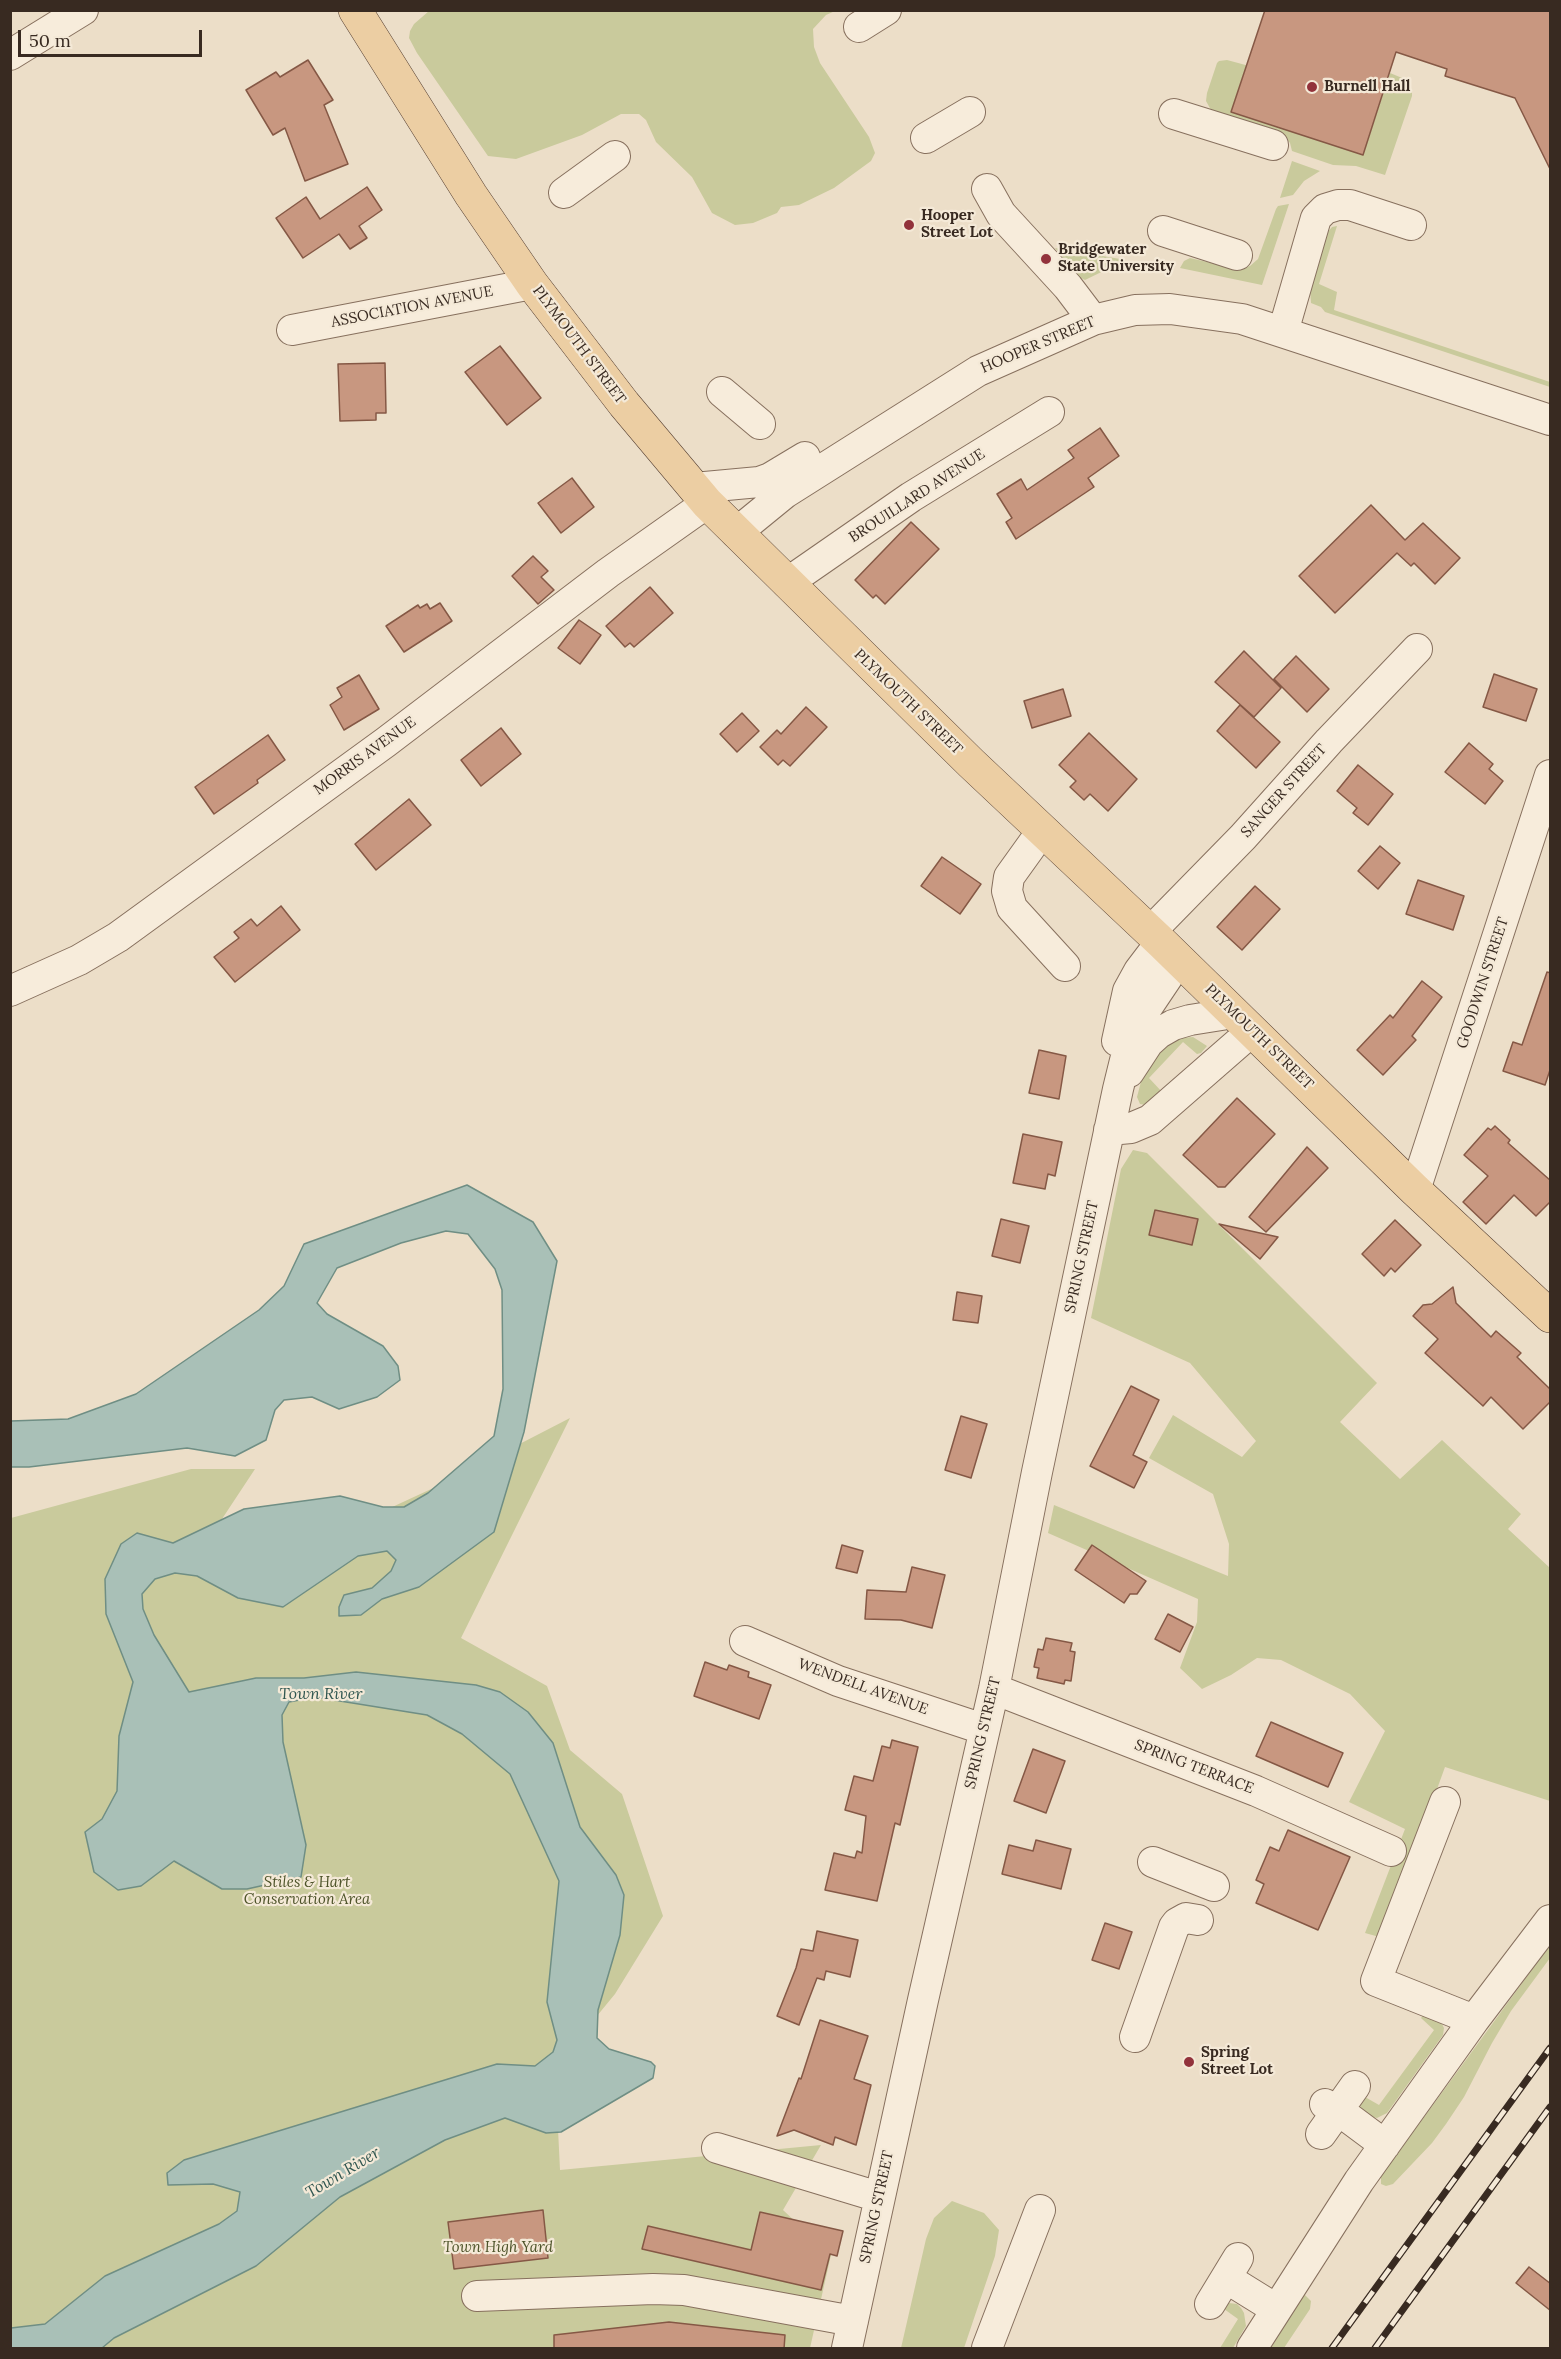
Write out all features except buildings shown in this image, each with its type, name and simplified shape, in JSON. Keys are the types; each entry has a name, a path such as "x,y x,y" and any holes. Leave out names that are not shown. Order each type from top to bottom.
{"main road":[{"name":"PLYMOUTH STREET","path":"355,10 452,166 532,284 590,362 701,495 736,533 1042,831 1164,944 1415,1190 1551,1316"}],"street":[{"path":"10,55 83,10"},
{"path":"859,27 886,10"},
{"path":"926,138 970,112"},
{"path":"1174,114 1273,145"},
{"path":"564,193 615,156"},
{"path":"987,189 1001,214 1068,287 1093,320"},
{"path":"1283,332 1316,218 1325,209 1350,205 1411,225"},
{"path":"1164,231 1237,255"},
{"name":"ASSOCIATION AVENUE","path":"292,330 532,284"},
{"name":"HOOPER STREET","path":"736,533 784,493 978,371 1093,320 1135,310 1170,309 1242,319 1551,420"},
{"path":"701,495 770,478 924,384 1038,343"},
{"path":"722,392 760,424"},
{"name":"BROUILLARD AVENUE","path":"787,583 911,497 1049,412"},
{"name":"MORRIS AVENUE","path":"10,991 79,960 118,937 386,742 608,573 701,495"},
{"name":"SANGER STREET","path":"1164,944 1243,837 1329,741 1417,650"},
{"name":"GOODWIN STREET","path":"1415,1190 1551,776"},
{"path":"1042,831 1009,877 1007,891 1012,908 1065,966"},
{"name":"SPRING STREET","path":"850,2335 983,1729 994,1689 1113,1112 1131,1036 1164,944"},
{"path":"1190,1020 1243,1022 1150,1120 1131,1128 1113,1112 1148,1043 1159,1033 1173,1025 1190,1020"},
{"name":"WENDELL AVENUE","path":"745,1641 838,1681 983,1729"},
{"name":"SPRING TERRACE","path":"994,1689 1256,1791 1391,1851"},
{"path":"1445,1802 1376,1981 1410,2004 1474,2020"},
{"path":"1153,1862 1214,1886"},
{"path":"1135,2037 1174,1927 1186,1918 1197,1920"},
{"path":"1252,2349 1384,2145 1474,2020 1551,1920"},
{"path":"1321,2134 1332,2107 1355,2086"},
{"path":"1332,2107 1384,2145"},
{"path":"717,2148 879,2197"},
{"path":"987,2349 1040,2210"},
{"path":"1210,2304 1232,2268 1276,2309"},
{"path":"477,2296 674,2290 850,2335"}],"green space":[{"path":"429,11 835,11 826,15 813,29 814,47 820,63 869,137 875,153 871,161 834,188 799,205 781,207 777,213 753,223 735,225 712,213 692,177 656,142 646,120 639,114 621,114 582,135 516,159 488,156 409,38 414,24"},
{"path":"1227,60 1253,67 1244,72 1231,112 1363,155 1390,73 1407,80 1412,96 1385,175 1356,166 1333,165 1292,151 1284,135 1211,110 1206,101 1207,93 1217,63"},
{"path":"1292,161 1320,171 1304,181 1293,195 1280,198"},
{"path":"1289,204 1262,285 1180,268 1184,261 1190,258 1237,269 1250,266 1258,259 1276,209 1278,206"},
{"path":"1337,226 1319,284 1337,292 1334,310 1550,382 1550,387 1325,312 1321,307 1311,303 1310,289 1326,234 1332,227"},
{"path":"1055,248 1126,260 1085,280 1079,277"},
{"path":"1193,1037 1207,1046 1197,1054 1183,1042 1149,1078 1163,1093 1146,1105 1140,1104 1137,1097 1143,1074 1158,1050 1181,1038"},
{"path":"1133,1150 1147,1153 1377,1383 1340,1422 1400,1479 1442,1440 1521,1514 1508,1529 1550,1568 1550,1801 1445,1767 1383,1938 1365,1933 1405,1829 1349,1802 1385,1731 1350,1694 1281,1660 1257,1658 1231,1675 1202,1689 1180,1668 1197,1622 1198,1599 1048,1533 1054,1505 1228,1576 1229,1544 1213,1494 1149,1458 1173,1415 1242,1457 1256,1441 1190,1363 1091,1318 1121,1169"},
{"name":"Stiles & Hart Conservation Area","path":"570,1418 461,1638 547,1686 570,1750 622,1794 663,1916 615,1994 555,2067 560,2170 821,2145 783,2210 831,2255 810,2348 11,2348 11,1518 191,1469 255,1469 220,1522 336,1533 442,1484"},
{"path":"1550,1945 1550,1958 1511,2011 1464,2097 1446,2124 1432,2143 1393,2184 1386,2186 1381,2184 1381,2176"},
{"path":"1423,2015 1441,2022 1444,2028 1443,2035 1387,2113 1377,2118 1368,2116 1361,2110 1360,2104 1365,2097 1379,2105 1434,2030 1421,2018"},
{"path":"952,2201 984,2213 999,2230 995,2256 964,2348 901,2348 926,2239 934,2218"},
{"path":"1304,2294 1311,2301 1310,2309 1284,2348 1271,2348"},
{"path":"1229,2303 1237,2304 1241,2308 1246,2326 1233,2348 1220,2348 1238,2319 1224,2309"}],"water":[{"name":"Town River","path":"467,1185 533,1222 557,1261 524,1432 494,1532 419,1587 382,1599 361,1615 339,1616 339,1607 344,1595 372,1588 391,1571 396,1560 387,1551 358,1556 283,1607 238,1598 197,1576 175,1573 155,1579 142,1594 143,1609 154,1635 189,1692 256,1678 304,1678 356,1672 476,1685 500,1692 528,1712 553,1743 580,1827 616,1875 624,1895 620,1935 598,2010 597,2038 609,2049 651,2062 655,2066 653,2078 561,2132 546,2133 505,2118 445,2140 340,2197 256,2266 114,2338 102,2348 11,2348 11,2328 45,2324 105,2276 219,2224 237,2211 240,2192 213,2184 168,2185 167,2173 184,2160 497,2064 535,2066 553,2052 557,2040 547,2002 559,1881 510,1774 462,1734 427,1715 315,1697 289,1702 282,1715 283,1742 306,1845 301,1877 247,1889 222,1889 174,1861 141,1886 118,1890 94,1872 85,1832 102,1819 117,1791 119,1736 133,1682 106,1614 105,1579 121,1544 137,1533 173,1543 244,1509 340,1496 383,1507 404,1507 428,1493 494,1436 503,1389 502,1290 495,1269 468,1234 446,1231 401,1243 337,1268 317,1303 327,1314 383,1346 398,1366 400,1380 377,1397 339,1409 312,1397 284,1400 275,1410 266,1440 235,1456 187,1448 29,1467 11,1467 11,1421 68,1419 136,1394 259,1310 284,1286 304,1244"}],"railway":[{"path":"1332,2348 1550,2048"},
{"path":"1375,2348 1550,2107"}],"place":[{"name":"Burnell Hall","path":"1312,87"},
{"name":"Hooper Street Lot","path":"909,225"},
{"name":"Bridgewater State University","path":"1046,259"},
{"name":"Spring Street Lot","path":"1189,2062"}],"park label":[{"name":"Town High Yard","path":"498,2248"}]}
